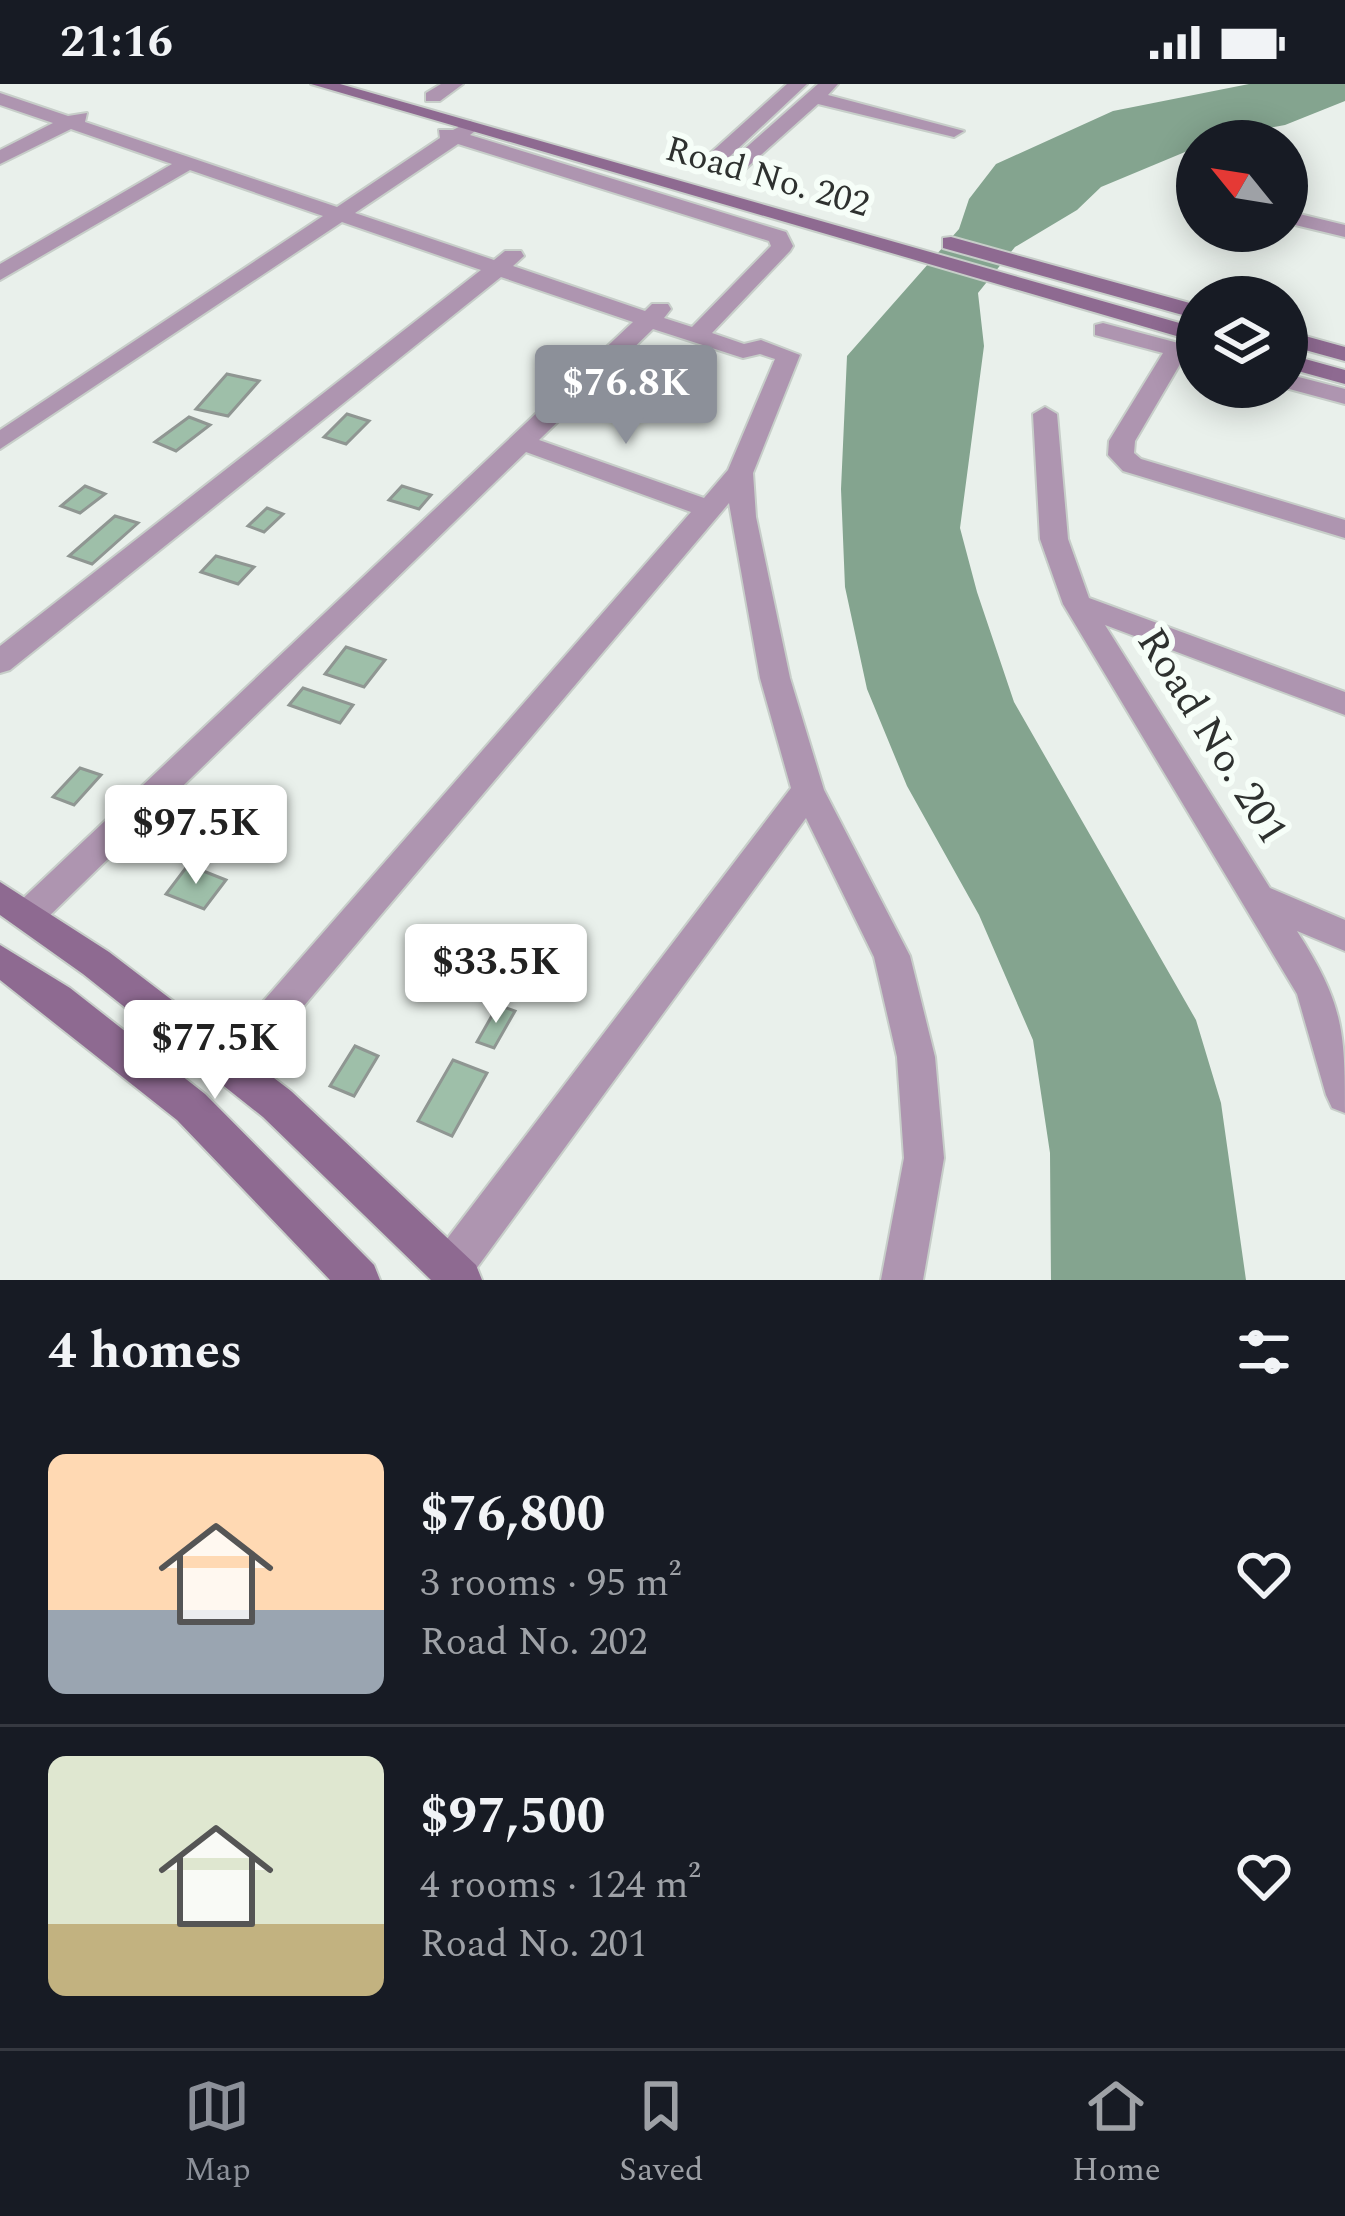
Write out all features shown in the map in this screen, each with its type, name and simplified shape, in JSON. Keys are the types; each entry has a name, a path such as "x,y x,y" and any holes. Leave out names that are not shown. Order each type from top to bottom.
{"street":[{"name":"Road No. 202","path":"320,84 452,128 876,233"},
{"name":"Road No. 202","path":"385,84 876,233 1054,283 1176,308"},
{"path":"433,98 454,84"},
{"path":"758,84 808,89 954,131"},
{"path":"0,85 190,162 339,206"},
{"path":"0,99 78,118 656,312 743,351 761,347 783,352 788,360 740,473 711,510 230,1066"},
{"path":"0,158 78,118"},
{"path":"0,441 452,128 778,237 782,246 773,258 702,329"},
{"path":"0,273 190,162"},
{"path":"0,424 339,206"},
{"path":"1308,222 1345,231"},
{"path":"0,662 507,261"},
{"name":"Road No. 202","path":"1054,283 1176,340"},
{"path":"656,312 521,442 14,906 277,1104 456,1274 808,790"},
{"path":"1103,330 1176,343"},
{"path":"1308,344 1345,354"},
{"path":"1176,366 1122,441 1121,455 1132,465 1345,529"},
{"path":"1308,367 1345,377"},
{"path":"1308,387 1345,397"},
{"name":"Road No. 201","path":"1045,414 1054,539 1077,604 1313,989 1345,1094"},
{"path":"521,442 711,510"},
{"path":"740,473 743,517 776,678 808,790 892,956 916,1058 924,1158 902,1280"},
{"path":"1077,604 1345,704"},
{"path":"1261,899 1345,935"},
{"path":"0,960 57,999 191,1107 359,1280"}],"shaded area":[{"path":"1249,84 1345,84 1345,101 1298,120 1176,120 1176,156 1101,187 1077,210 1015,247 978,293 984,346 960,528 977,592 1014,702 1196,1020 1221,1103 1246,1280 1051,1280 1050,1153 1033,1040 979,915 907,786 867,689 845,587 841,489 847,356 959,229 969,199 996,164 1113,111"}],"building":[{"path":"227,374 259,381 228,416 196,409"},
{"path":"347,414 369,421 346,444 324,437"},
{"path":"189,417 210,425 176,451 155,442"},
{"path":"85,486 105,494 80,513 61,506"},
{"path":"402,486 431,495 419,509 389,500"},
{"path":"267,508 283,514 264,532 248,526"},
{"path":"115,516 138,523 92,564 69,556"},
{"path":"216,556 254,567 238,584 201,572"},
{"path":"346,647 385,660 364,687 325,674"},
{"path":"303,688 353,705 340,723 289,705"},
{"path":"80,768 101,775 74,805 53,797"},
{"path":"188,865 226,880 204,909 166,894"},
{"path":"498,1005 515,1011 494,1048 477,1042"},
{"path":"355,1046 378,1056 354,1096 330,1086"},
{"path":"453,1060 487,1073 452,1136 418,1121"}]}
